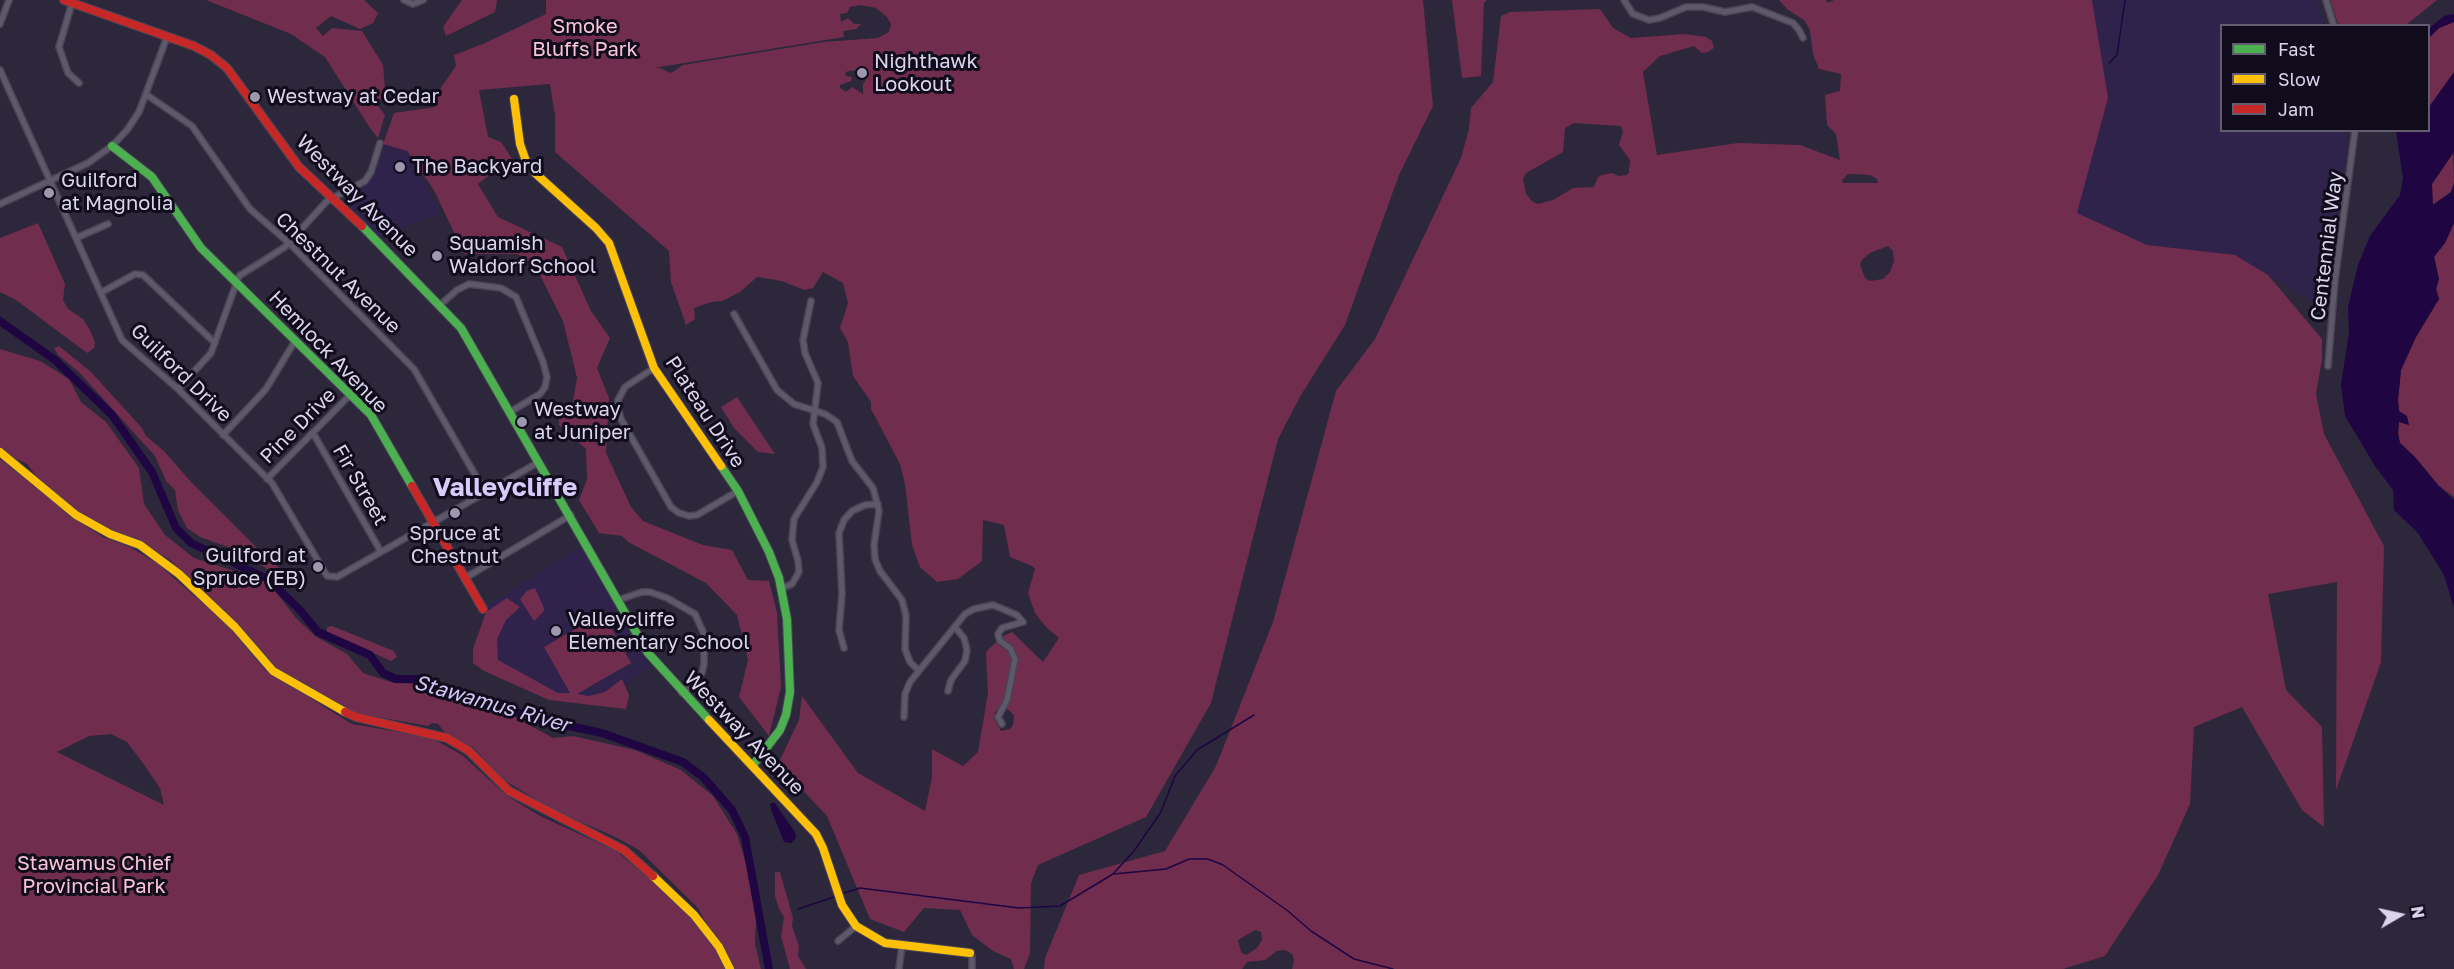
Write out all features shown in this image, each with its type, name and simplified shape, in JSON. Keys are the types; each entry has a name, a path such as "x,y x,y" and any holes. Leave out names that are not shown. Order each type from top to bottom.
{"street":[{"path":"0,24 9,0"},
{"path":"404,0 413,4 423,0"},
{"path":"1624,0 1633,14 1649,20 1686,7 1703,7 1725,12 1752,7 1792,23 1803,38"},
{"path":"2326,0 2333,24"},
{"path":"68,2 59,47 68,73 79,83"},
{"name":"Westway Avenue","path":"68,2 204,51 227,68 293,160 440,305 465,333 648,653 682,693 753,765 816,834 842,905 856,926 877,940 970,953"},
{"path":"0,204 88,163 112,146 127,130 147,95 167,37"},
{"name":"Guilford Drive","path":"0,70 102,292 117,331 127,347 178,389 267,479 279,493 329,578 337,577 381,552"},
{"name":"Chestnut Avenue","path":"147,95 192,126 250,209 289,243 414,369 485,492"},
{"name":"Plateau Drive","path":"514,99 520,144 530,168 596,228 613,249 654,368 738,491 769,552 782,588 787,619 790,675 788,705 780,730 753,765"},
{"name":"Centennial Way","path":"2328,366 2335,280 2355,132"},
{"path":"178,389 211,353 237,282 243,273 289,243 332,198 369,177 380,143"},
{"name":"Hemlock Avenue","path":"112,146 152,177 201,248 371,415 483,609"},
{"path":"76,238 108,224"},
{"path":"102,292 135,274 143,275 215,343"},
{"path":"440,305 457,290 470,284 501,288 516,297 547,377 545,387 540,394 510,412"},
{"path":"782,588 792,584 799,572 792,540 794,519 817,482 823,467 822,448 813,424 818,383 805,353 803,340 811,301"},
{"path":"734,314 777,390 794,404 825,414 837,422 848,454 868,479 878,504 875,559 880,571 902,600 906,616 905,649 910,662 918,670"},
{"path":"223,435 266,389 295,341"},
{"path":"654,368 625,387 618,400 618,409 621,419 671,507 679,513 697,515 738,491"},
{"name":"Pine Drive","path":"267,479 350,395"},
{"name":"Fir Street","path":"313,433 381,552"},
{"path":"0,452 76,515 110,534 140,545 172,569 235,627 273,670 349,714 447,738 468,751 509,791 535,807 624,850 694,915 719,947 730,969"},
{"path":"381,552 539,462"},
{"path":"844,648 839,630 842,601 839,533 844,520 852,511 865,505 878,504"},
{"path":"465,578 571,515"},
{"path":"618,600 642,592 650,592 667,598 695,614 704,634 704,664 702,673 682,693"},
{"path":"904,717 905,694 918,670 965,614 974,609 993,605 1017,615 1023,622 1002,628 998,634 1000,641 1010,648 1015,659 1007,700 998,717 1002,724"},
{"path":"948,691 951,681 965,661 967,650 964,638 955,627"},
{"path":"838,941 856,926"},
{"path":"899,969 902,945"},
{"path":"970,953 972,969"}],"shaded area":[{"path":"2092,0 2317,0 2325,24 2220,24 2220,132 2346,132 2347,148 2327,304 2321,306 2235,255 2147,245 2077,213 2108,98"},
{"path":"2454,14 2454,22 2439,28 2430,37 2430,29 2444,16"},
{"path":"2454,72 2454,152 2432,184 2433,205 2451,192 2454,183 2454,223 2445,243 2434,257 2439,279 2436,289 2439,299 2416,337 2401,370 2399,411 2407,416 2409,425 2399,422 2398,433 2400,443 2454,500 2454,608 2444,575 2418,533 2394,510 2393,490 2375,466 2345,416 2341,384 2349,333 2348,307 2358,265 2370,236 2400,195 2403,178 2396,132 2430,132 2430,106"},
{"path":"383,144 407,151 440,214 400,228 380,239 345,200 374,173"},
{"name":"Valleycliffe Elementary School","path":"580,547 650,666 620,691 609,708 515,679 478,657 487,606"},
{"path":"774,802 795,832 796,838 791,843 784,842 770,804"}],"green space":[{"path":"206,0 364,0 378,13 373,23 360,29 331,16 316,28 323,36 332,28 362,31 383,65 385,88 378,106 385,115 378,138 325,57 291,34"},
{"path":"462,0 497,0 495,12 446,36 443,27"},
{"name":"Smoke Bluffs Park","path":"546,0 1423,0 1433,106 1399,175 1345,325 1301,395 1278,439 1211,703 1146,817 1038,865 1031,883 1030,953 1024,969 1014,969 1011,959 993,951 972,935 960,910 924,908 904,932 870,919 827,816 778,764 799,720 802,696 858,773 925,811 932,777 932,749 963,766 978,752 988,693 986,652 996,642 1012,655 1013,662 1004,704 995,712 994,719 1001,731 1010,729 1013,725 1014,715 1005,707 1018,659 1013,647 1001,637 1012,632 1043,662 1059,638 1035,613 1028,593 1035,569 1010,557 1004,525 983,520 982,561 958,579 937,582 920,567 912,545 905,484 900,464 871,409 871,402 853,376 848,342 840,328 848,303 843,283 823,272 813,288 804,290 782,281 757,277 740,292 722,301 694,308 695,319 686,325 671,282 669,251 555,152 555,116 550,84 479,90 488,137 501,142 517,166 504,173 491,174 478,184 498,217 562,247 591,311 610,338 597,368 609,398 606,453 631,507 643,521 703,545 732,550 748,580 769,581 777,613 781,687 769,736 739,697 748,660 737,615 706,583 628,542 622,536 599,533 579,500 587,479 586,449 559,425 559,417 573,402 577,378 563,321 537,269 518,254 464,254 434,190 407,151 383,144 394,113 435,107 436,95 456,66 454,55 546,14","holes":["860,5 876,8 887,17 891,24 889,32 878,38 823,42 683,65 671,73 654,68 844,37 843,31 856,29 861,24 854,24 848,18 841,22 840,14 847,13 850,7","867,70 869,75 863,84 863,94 852,87 846,92 840,88 840,85 851,81 852,77 846,76 845,72"]},
{"path":"1452,0 1487,0 1484,3 1481,76 1462,78"},
{"path":"1779,0 1826,0 1828,3 1834,0 2092,0 2108,98 2077,213 2147,245 2235,255 2268,275 2322,339 2322,359 2316,394 2324,434 2384,546 2381,662 2336,790 2337,582 2268,594 2286,690 2322,727 2324,827 2302,810 2242,707 2194,727 2190,804 2158,875 2105,956 2063,969 1292,969 1294,960 1292,954 1285,950 1277,951 1265,960 1247,962 1242,969 1044,969 1045,958 1079,875 1165,851 1216,766 1273,622 1336,391 1375,339 1461,158 1469,129 1471,108 1493,82 1501,16 1510,12 1600,9 1613,28 1631,38 1684,34 1706,37 1712,41 1714,48 1708,52 1702,53 1694,46 1660,56 1643,72 1657,155 1738,143 1800,145 1840,160 1836,134 1827,125 1825,95 1840,91 1841,74 1819,69 1813,54 1810,30 1804,20 1788,10","holes":["1574,123 1620,126 1623,131 1619,145 1630,160 1629,172 1627,175 1619,176 1612,173 1602,175 1598,177 1594,187 1573,188 1553,200 1538,204 1526,194 1523,179 1526,173 1563,152 1565,128","1848,174 1870,175 1877,179 1878,183 1843,183 1842,180","1888,246 1893,251 1894,261 1890,272 1883,279 1870,281 1865,278 1860,265 1870,253","1255,930 1261,932 1262,940 1257,948 1246,955 1241,952 1238,940"]},
{"path":"2330,0 2437,0 2407,24 2338,24"},
{"path":"2454,22 2454,72 2430,106 2430,37 2439,28"},
{"path":"2453,152 2454,183 2451,192 2432,205 2432,184"},
{"path":"38,223 65,284 63,300 68,309 83,319 95,343 94,348 87,353 16,300 0,292 0,238"},
{"path":"2454,223 2454,497 2438,485 2400,443 2399,422 2409,425 2399,411 2398,400 2401,370 2416,337 2439,299 2436,289 2439,279 2434,256 2445,243"},
{"path":"59,346 91,372 142,428 146,436 164,451 191,482 269,560 283,570 295,583 294,589 245,553 200,537 187,528 178,510 175,490 166,481 155,456 79,372 58,355 54,348"},
{"path":"0,349 40,361 69,379 81,402 106,422 139,468 144,504 165,535 194,558 268,582 296,618 315,636 347,654 363,673 394,683 424,684 473,699 491,712 506,712 553,738 573,736 635,750 681,770 713,796 737,834 746,864 756,919 755,944 761,969 734,969 697,907 639,850 552,809 504,780 473,747 447,735 438,724 432,723 428,726 360,714 339,706 275,667 223,610 170,560 143,543 112,532 78,513 50,493 27,464 8,455 0,447"},
{"path":"737,397 775,454 758,452 734,428 721,407"},
{"name":"Stawamus Chief Provincial Park","path":"0,459 75,519 103,537 130,547 158,564 226,624 265,670 352,724 430,737 462,755 506,795 538,815 616,851 693,918 715,947 725,969 0,969","holes":["111,734 127,742 160,788 164,805 57,752 89,736"]},
{"path":"535,588 544,611 534,621 520,599 527,591"},
{"path":"507,598 520,607 506,620 497,639 498,660 558,693 570,693 544,647 603,613 631,663 577,694 589,696 605,692 622,679 629,695 626,709 549,700 484,671 473,663 473,649 486,612"},
{"path":"332,626 394,651 397,657 391,661 327,632 327,627"},
{"path":"775,872 780,872 793,918 792,926 799,946 798,956 806,969 790,969 781,936 784,917 775,896"}],"waterway":[{"path":"2109,63 2117,55 2125,0"},
{"name":"Stawamus River","path":"0,321 55,360 112,415 152,472 176,528 191,543 268,579 300,610 318,632 370,655 383,673 396,679 419,679 465,695 472,695 483,701 540,720 602,733 683,762 704,778 732,810 745,837 769,969"},
{"path":"841,894 860,888 1019,908 1060,906 1113,874 1134,851 1161,812 1175,776 1197,750 1254,715"},
{"path":"1114,874 1166,869 1189,859 1208,859 1223,865 1288,911 1311,931 1354,959 1393,969"},
{"path":"798,909 837,896"}],"traffic: fast":[{"path":"112,146 152,177 201,248 371,415 412,486"},
{"path":"362,226 461,328 648,653 709,720"},
{"path":"721,466 738,491 769,552 779,578 787,619 790,692 786,715 780,730 753,765"}],"traffic: slow":[{"path":"514,99 520,144 526,161 535,173 596,228 609,243 654,368 721,466"},
{"path":"0,452 76,515 110,534 140,545 179,574 235,627 273,671 345,712"},
{"path":"709,720 816,834 842,905 856,926 885,943 970,953"},
{"path":"653,876 694,915 719,947 730,969"}],"traffic: jam":[{"path":"64,0 194,46 211,55 227,68 299,167 362,226"},
{"path":"412,486 483,609"},
{"path":"345,712 356,717 447,738 469,751 509,791 624,850 653,876"}],"place":[{"name":"Nighthawk Lookout","path":"862,73"},
{"name":"Westway at Cedar","path":"255,97"},
{"name":"The Backyard","path":"400,167"},
{"name":"Guilford at Magnolia","path":"49,193"},
{"name":"Squamish Waldorf School","path":"437,256"},
{"name":"Westway at Juniper","path":"522,422"},
{"name":"Spruce at Chestnut","path":"455,513"},
{"name":"Guilford at Spruce (EB)","path":"318,567"},
{"name":"Valleycliffe Elementary School","path":"556,631"}],"district":[{"name":"Valleycliffe","path":"505,488"}]}
